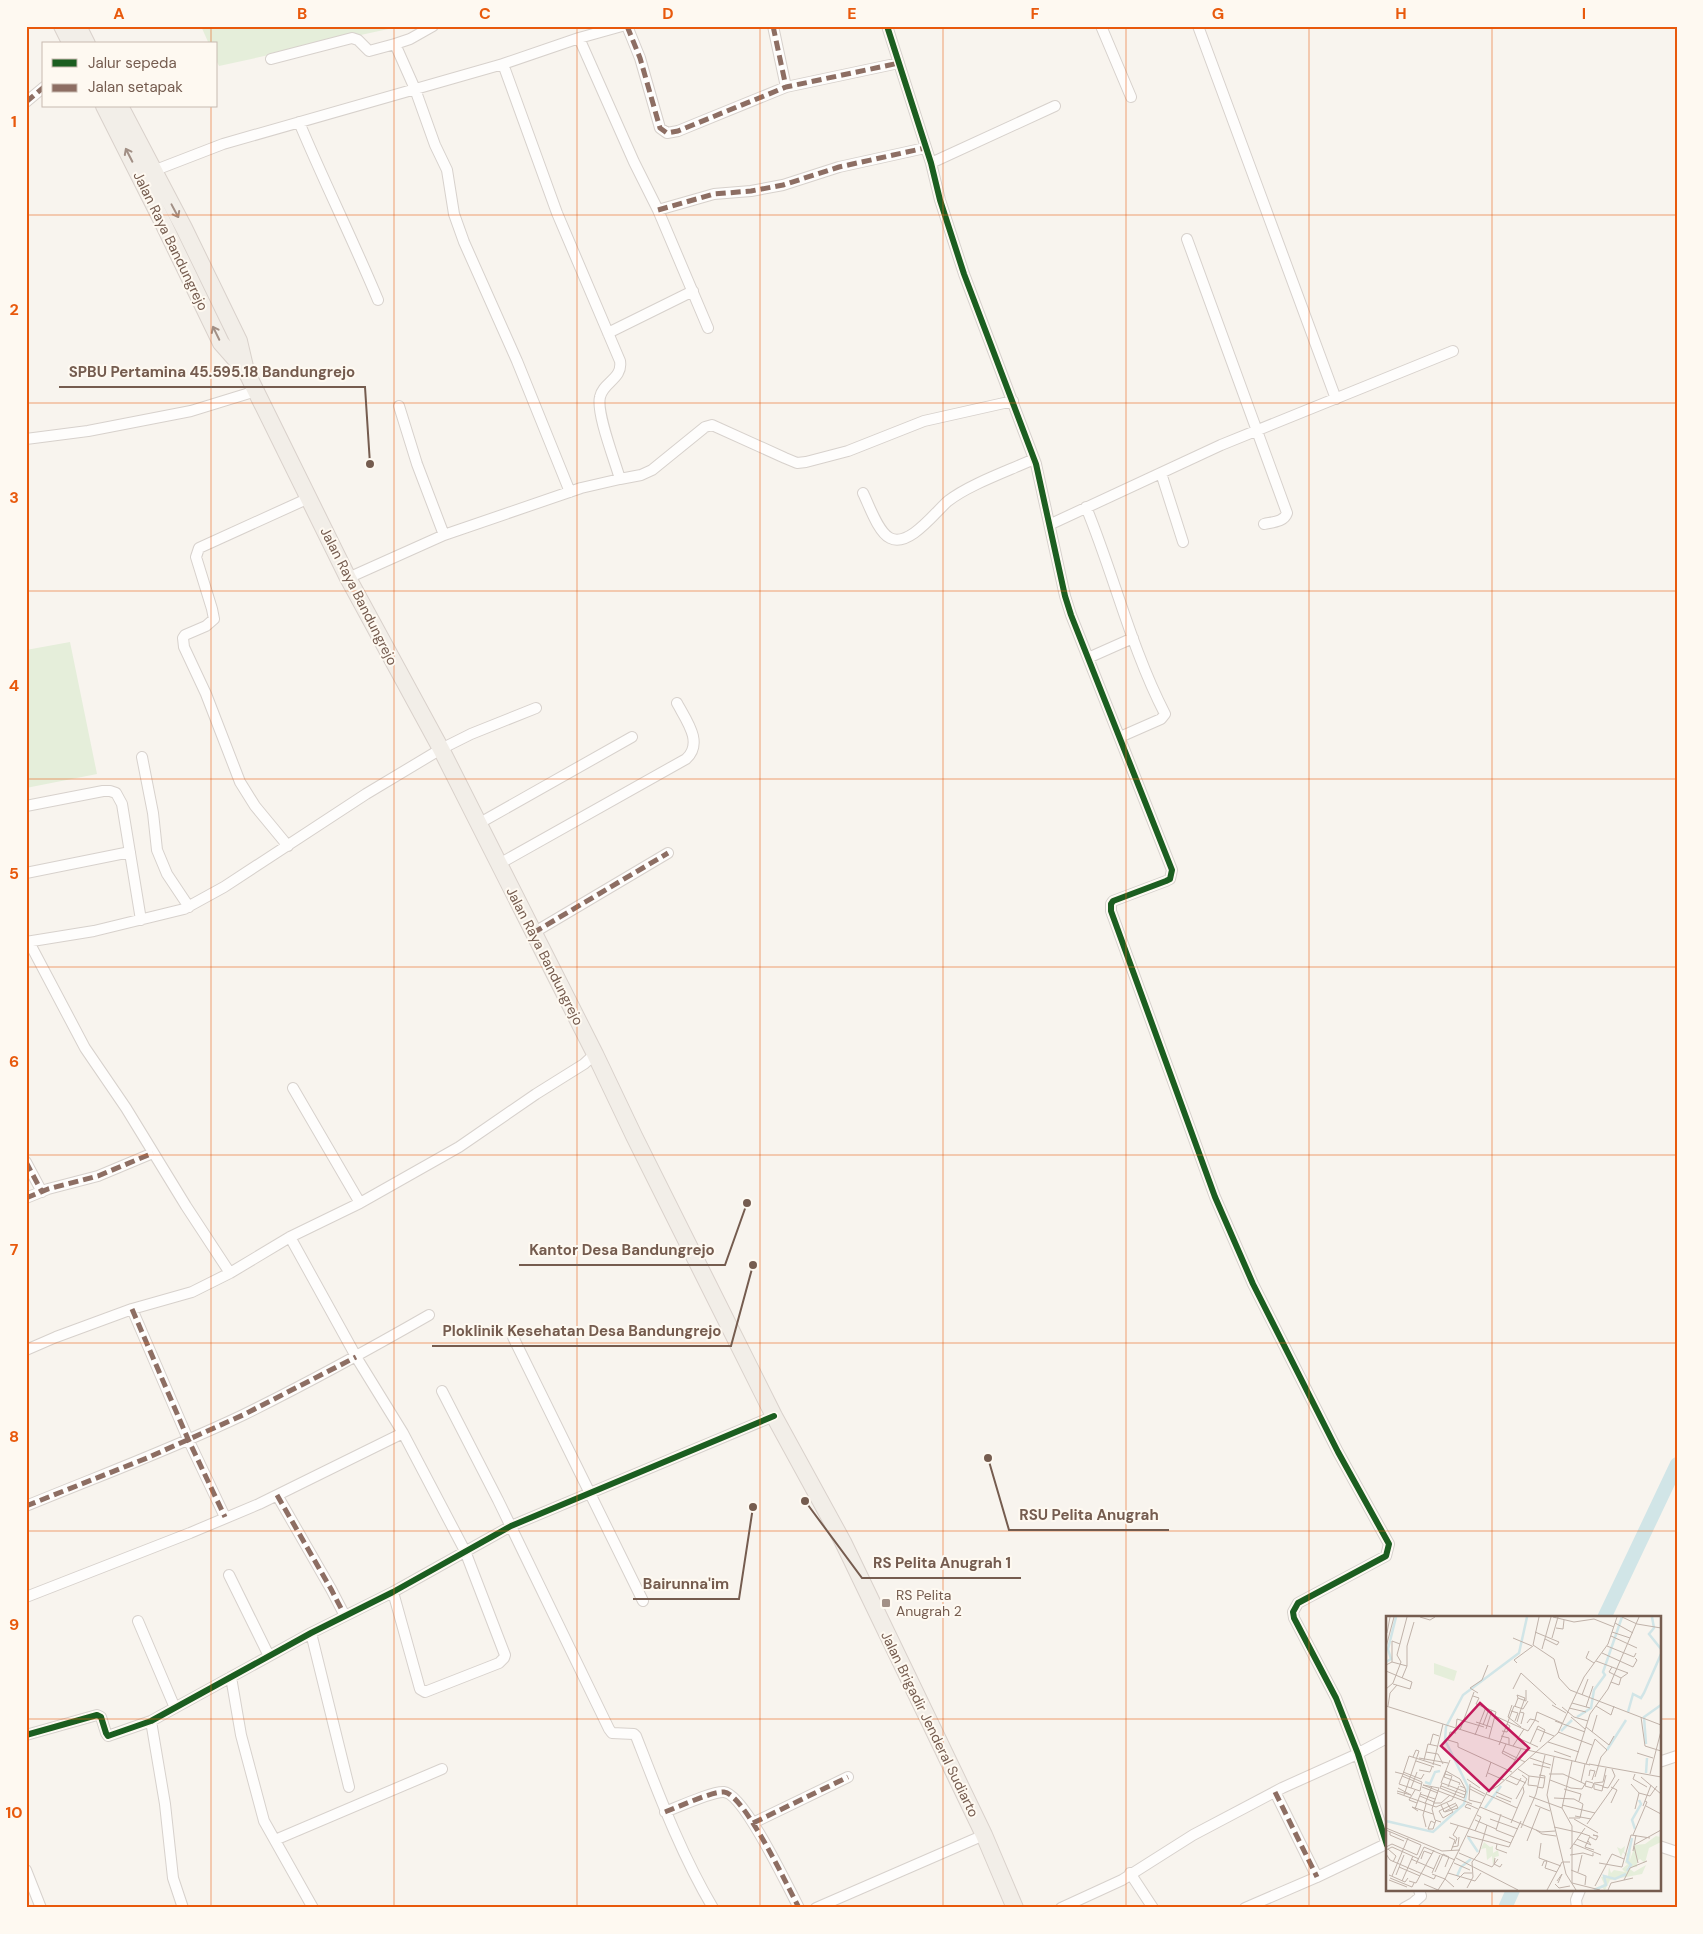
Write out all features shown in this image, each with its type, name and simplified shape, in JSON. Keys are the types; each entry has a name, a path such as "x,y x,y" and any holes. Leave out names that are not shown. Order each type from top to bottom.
{"main road":[{"path":"62,26 70,42"},
{"path":"78,26 86,42"},
{"name":"Jalan Raya Bandungrejo","path":"105,108 164,223 221,343 246,371"},
{"name":"Jalan Raya Bandungrejo","path":"121,108 184,228 239,341 246,371 348,578 441,749 595,1054 634,1136 676,1216 774,1416 843,1542"},
{"name":"Jalan Brigadir Jenderal Sudiarto","path":"843,1542 984,1835 1015,1908"}],"street":[{"path":"271,59 352,38 358,40 369,51 410,39 433,26"},
{"path":"153,171 223,144 502,64 579,38 622,26"},
{"path":"627,26 640,58 660,128 664,132 678,131 786,87 899,63"},
{"path":"772,26 786,87"},
{"path":"887,26 964,274 1034,459 1051,524 1065,596 1172,870 1172,875 1166,881 1113,900 1111,911 1215,1197 1229,1230 1253,1284 1334,1444 1389,1544 1386,1556 1298,1602 1293,1612 1294,1618 1336,1698 1358,1754 1386,1845 1245,1908"},
{"path":"1101,26 1131,97"},
{"path":"1198,26 1336,398"},
{"path":"579,38 634,162 658,210 694,291 708,328"},
{"path":"395,44 415,89 435,145 447,170 454,214 517,361 570,492"},
{"path":"502,64 557,213 620,366 614,379 600,394 599,400 620,479"},
{"path":"26,102 42,89"},
{"path":"931,163 1056,106"},
{"path":"299,122 378,300"},
{"path":"658,210 714,194 751,191 783,185 839,167 926,148"},
{"path":"1188,239 1287,513 1280,520 1264,524"},
{"path":"608,333 694,291"},
{"path":"1051,524 1161,474 1221,444 1453,351"},
{"path":"26,439 88,431 191,411 256,391"},
{"path":"348,578 444,535 570,492 641,475 652,470 705,427 712,425 797,463 848,451 924,421 1013,401"},
{"path":"399,406 417,464 444,535"},
{"path":"863,493 880,529 889,538 896,540 917,532 947,502 959,493 1034,459"},
{"path":"1161,474 1183,542"},
{"path":"288,846 254,806 240,782 206,694 184,647 183,638 185,635 214,620 196,557 200,548 309,498"},
{"path":"1086,507 1104,550 1133,638 1165,714 1161,719 1120,737"},
{"path":"1088,658 1133,638"},
{"path":"499,864 692,754 694,748 693,735 677,703"},
{"path":"230,1273 126,1108 85,1048 28,942 141,920 189,907 288,846 366,794 441,749 471,734 536,708"},
{"path":"478,824 632,737"},
{"path":"142,758 157,850 167,874 189,907"},
{"path":"26,806 114,791 119,796 122,804 141,920"},
{"path":"26,873 130,852"},
{"path":"533,933 668,853"},
{"path":"26,1350 132,1309 192,1292 230,1273 290,1237 360,1203 483,1132 536,1094 584,1064 595,1054"},
{"path":"294,1088 360,1203"},
{"path":"26,1198 98,1176 153,1153"},
{"path":"26,1162 42,1192"},
{"path":"290,1237 356,1356 403,1433 465,1551 505,1655 504,1658 499,1663 424,1692 420,1689 408,1640 393,1592"},
{"path":"132,1309 188,1439 225,1517"},
{"path":"26,1506 146,1458 243,1415 356,1356 429,1314"},
{"path":"513,1337 643,1601"},
{"path":"442,1391 511,1526 609,1729 612,1733 634,1734 636,1736 665,1812 698,1882 713,1908"},
{"path":"26,1735 97,1715 101,1716 108,1736 151,1721 311,1633 393,1592 511,1526 774,1416"},
{"path":"26,1597 190,1533 277,1495 403,1433"},
{"path":"277,1495 332,1589 345,1616"},
{"path":"229,1575 269,1656"},
{"path":"138,1621 176,1708"},
{"path":"311,1633 349,1787"},
{"path":"231,1677 242,1735 264,1821 313,1908"},
{"path":"151,1721 165,1804 173,1878 183,1908"},
{"path":"1061,1908 1122,1880 1130,1873 1193,1835 1386,1739"},
{"path":"1660,1762 1677,1756"},
{"path":"275,1840 442,1769"},
{"path":"753,1822 848,1777"},
{"path":"665,1812 722,1792 733,1795 753,1822 799,1908"},
{"path":"1276,1792 1317,1877"},
{"path":"816,1908 834,1904 984,1835"},
{"path":"1660,1846 1677,1852"},
{"path":"26,1870 40,1908"},
{"path":"1130,1873 1153,1908"},
{"path":"1404,1908 1418,1900 1421,1896 1420,1892"},
{"path":"1576,1908 1576,1900 1579,1892"}],"green space":[{"path":"201,26 402,26 219,66 218,42 208,42"},
{"path":"70,642 97,774 26,788 26,650"}],"waterway":[{"path":"1605,1616 1677,1464"},
{"path":"1505,1908 1512,1892"}],"marked path":[{"path":"627,26 640,58 660,128 667,133 678,131 786,87 899,63"},
{"path":"773,26 786,87"},
{"path":"26,102 42,89"},
{"path":"658,210 714,194 751,191 783,185 839,167 925,148"},
{"path":"533,933 668,853"},
{"path":"26,1198 48,1189 98,1176 153,1153"},
{"path":"26,1162 42,1192"},
{"path":"132,1309 188,1439 225,1517"},
{"path":"26,1506 147,1458 243,1415 356,1357"},
{"path":"277,1495 345,1616"},
{"path":"753,1823 848,1777"},
{"path":"665,1812 719,1792 724,1792 733,1797 754,1824 799,1908"},
{"path":"1275,1792 1317,1877"}],"cycle path":[{"path":"887,26 964,274 1036,464 1065,596 1071,615 1172,870 1170,879 1113,901 1111,911 1215,1197 1253,1284 1338,1452 1389,1544 1386,1556 1298,1603 1293,1612 1294,1618 1336,1698 1358,1754 1386,1842"},
{"path":"26,1735 97,1715 101,1717 108,1736 151,1721 311,1633 393,1592 511,1526 774,1416"}],"place":[{"name":"SPBU Pertamina 45.595.18 Bandungrejo","path":"370,464"},
{"name":"Kantor Desa Bandungrejo","path":"747,1203"},
{"name":"Ploklinik Kesehatan Desa Bandungrejo","path":"753,1265"},
{"name":"RSU Pelita Anugrah","path":"988,1458"},
{"name":"RS Pelita Anugrah 1","path":"805,1501"},
{"name":"Bairunna'im","path":"753,1507"},
{"name":"RS Pelita Anugrah 2","path":"886,1603"}]}
